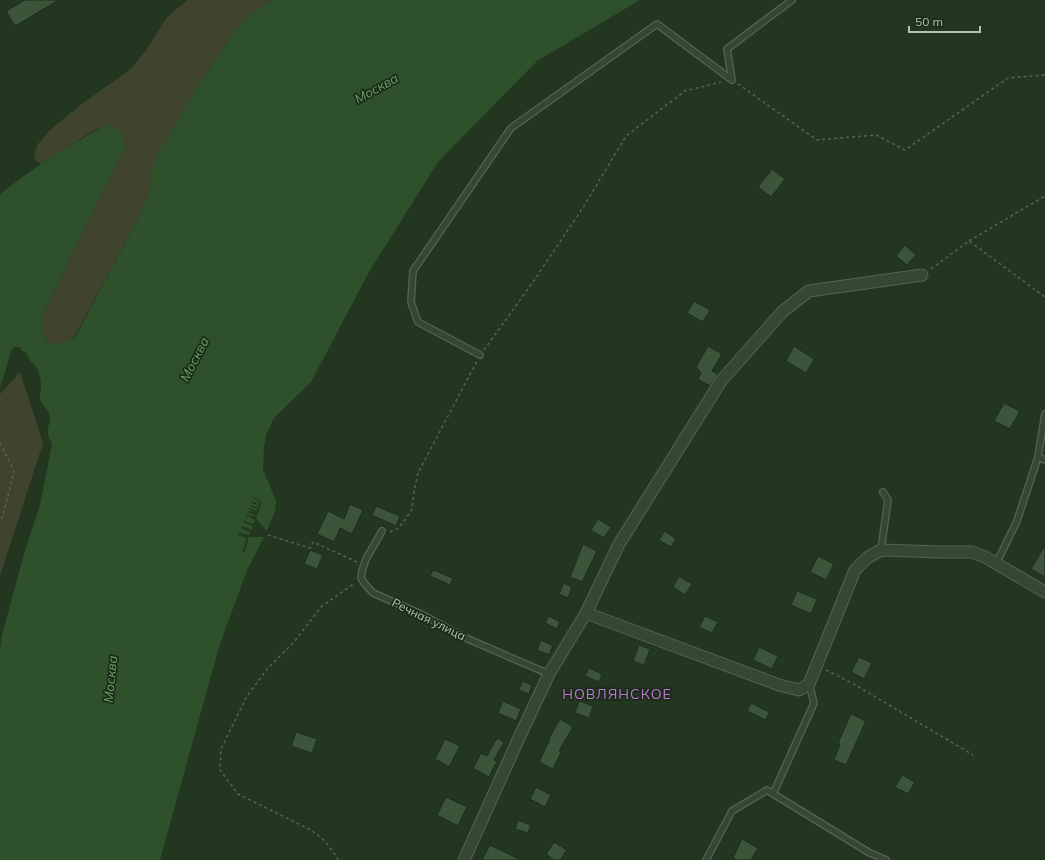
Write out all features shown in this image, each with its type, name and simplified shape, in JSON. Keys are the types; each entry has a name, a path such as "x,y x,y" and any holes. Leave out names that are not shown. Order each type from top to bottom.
{"street":[{"path":"464,860 549,674 586,612 619,544 721,381 783,311 809,291 922,275"},
{"path":"586,612 779,685 799,690 809,684 855,570 868,558 881,550 972,552 1045,592"}],"lane":[{"path":"732,80 727,49 792,0"},
{"path":"480,355 418,322 410,302 412,271 511,128 657,24 732,80"},
{"path":"996,564 1016,521 1038,457 1045,414"},
{"path":"1038,457 1045,460"},
{"path":"881,550 888,500 883,492"},
{"path":"361,578 364,565 381,533"},
{"name":"Речная улица","path":"361,578 373,593 421,614 468,639 525,662 549,674"},
{"path":"773,794 814,703 809,684"},
{"path":"706,860 732,811 767,790 868,852 886,860"}],"path":[{"path":"381,533 397,529 412,509 418,473 480,355 533,282 584,206 626,136 686,91 732,80 817,140 876,135 905,150 1008,78 1045,75"},
{"path":"922,275 969,241 1045,196"},
{"path":"969,241 1045,298"},
{"path":"0,443 14,471 3,516 0,522"},
{"path":"268,535 310,548 313,542 364,565"},
{"path":"338,860 324,840 311,830 238,794 220,770 221,749 247,696 268,668 294,642 322,606 361,578"},
{"path":"817,665 852,683 973,754"}],"shaded area":[{"path":"188,0 272,0 244,20 225,45 200,83 151,173 150,189 140,214 75,336 65,343 54,345 45,337 41,319 97,202 125,148 108,124 93,131 41,164 36,161 34,155 38,144 50,130 83,103 131,69 147,49 168,16"},
{"path":"20,372 43,443 0,576 0,394"}],"water":[{"name":"Москва","path":"272,0 640,0 537,61 438,162 369,272 311,382 274,418 266,435 263,469 276,501 275,512 247,570 219,647 160,860 0,860 0,649 2,635 24,554 40,505 52,444 48,431 50,415 40,399 41,386 39,373 29,360 29,357 20,347 14,347 11,352 0,388 0,194 50,158 108,124 117,128 124,138 125,148 97,202 41,319 44,335 47,340 55,344 68,341 76,336 140,214 150,189 154,160 200,83 225,45 244,20"}],"pier":[{"path":"254,497 262,502 256,518 268,533 267,537 249,537 244,553 242,552 247,538 238,535 239,533 249,535 250,532 241,528 241,526 252,530 253,526 243,522 254,524 255,520 246,514 255,517 255,515 248,512 256,513 249,509 250,508 257,511 257,509 250,506 251,505 258,508 259,506 252,503 252,501 259,505 260,502 253,498"}],"building":[{"path":"25,0 59,0 15,26 6,11"},
{"path":"772,169 785,179 771,197 758,187"},
{"path":"905,245 916,255 907,265 896,256"},
{"path":"694,301 710,310 703,322 687,313"},
{"path":"708,346 722,354 712,371 718,374 710,386 698,379 701,373 696,367"},
{"path":"794,346 814,359 806,373 786,361"},
{"path":"1004,403 1020,411 1010,429 994,421"},
{"path":"350,504 363,510 352,534 340,528 334,542 317,534 328,511 344,519"},
{"path":"376,506 400,516 396,526 372,515"},
{"path":"598,519 611,527 604,538 591,530"},
{"path":"665,531 676,539 671,547 659,540"},
{"path":"583,544 597,551 582,582 570,577"},
{"path":"1045,545 1045,577 1031,569"},
{"path":"310,550 323,555 317,569 304,564"},
{"path":"818,556 834,564 826,580 810,572"},
{"path":"433,570 453,578 450,585 430,576"},
{"path":"679,576 692,584 685,595 673,587"},
{"path":"564,583 572,587 568,598 559,594"},
{"path":"797,591 817,599 811,614 791,605"},
{"path":"549,616 560,622 557,629 545,623"},
{"path":"705,616 718,622 712,633 699,627"},
{"path":"541,640 553,646 549,655 537,650"},
{"path":"639,645 650,649 644,665 633,661"},
{"path":"759,647 778,656 772,669 753,660"},
{"path":"859,657 872,663 864,679 851,672"},
{"path":"589,668 602,674 599,682 585,676"},
{"path":"522,681 532,685 529,694 519,690"},
{"path":"503,701 521,709 516,721 498,713"},
{"path":"579,701 593,706 589,718 575,713"},
{"path":"751,703 769,712 766,720 747,711"},
{"path":"851,714 866,721 846,765 834,760 840,744 838,743"},
{"path":"560,719 573,727 559,751 561,752 553,769 539,762 550,739 549,738"},
{"path":"296,732 317,739 312,753 291,746"},
{"path":"497,738 504,742 494,760 497,761 489,777 473,768 481,753 487,756"},
{"path":"445,739 460,746 449,767 435,759"},
{"path":"902,775 915,782 908,794 895,787"},
{"path":"536,787 551,795 545,807 530,799"},
{"path":"446,797 467,807 458,826 437,815"},
{"path":"518,820 531,825 528,833 515,829"},
{"path":"742,839 758,848 751,860 737,860 733,858"},
{"path":"554,842 567,850 560,860 554,860 546,854"},
{"path":"490,845 521,860 482,860"}],"district":[{"name":"НОВЛЯНСКОЕ","path":"617,694"}]}
